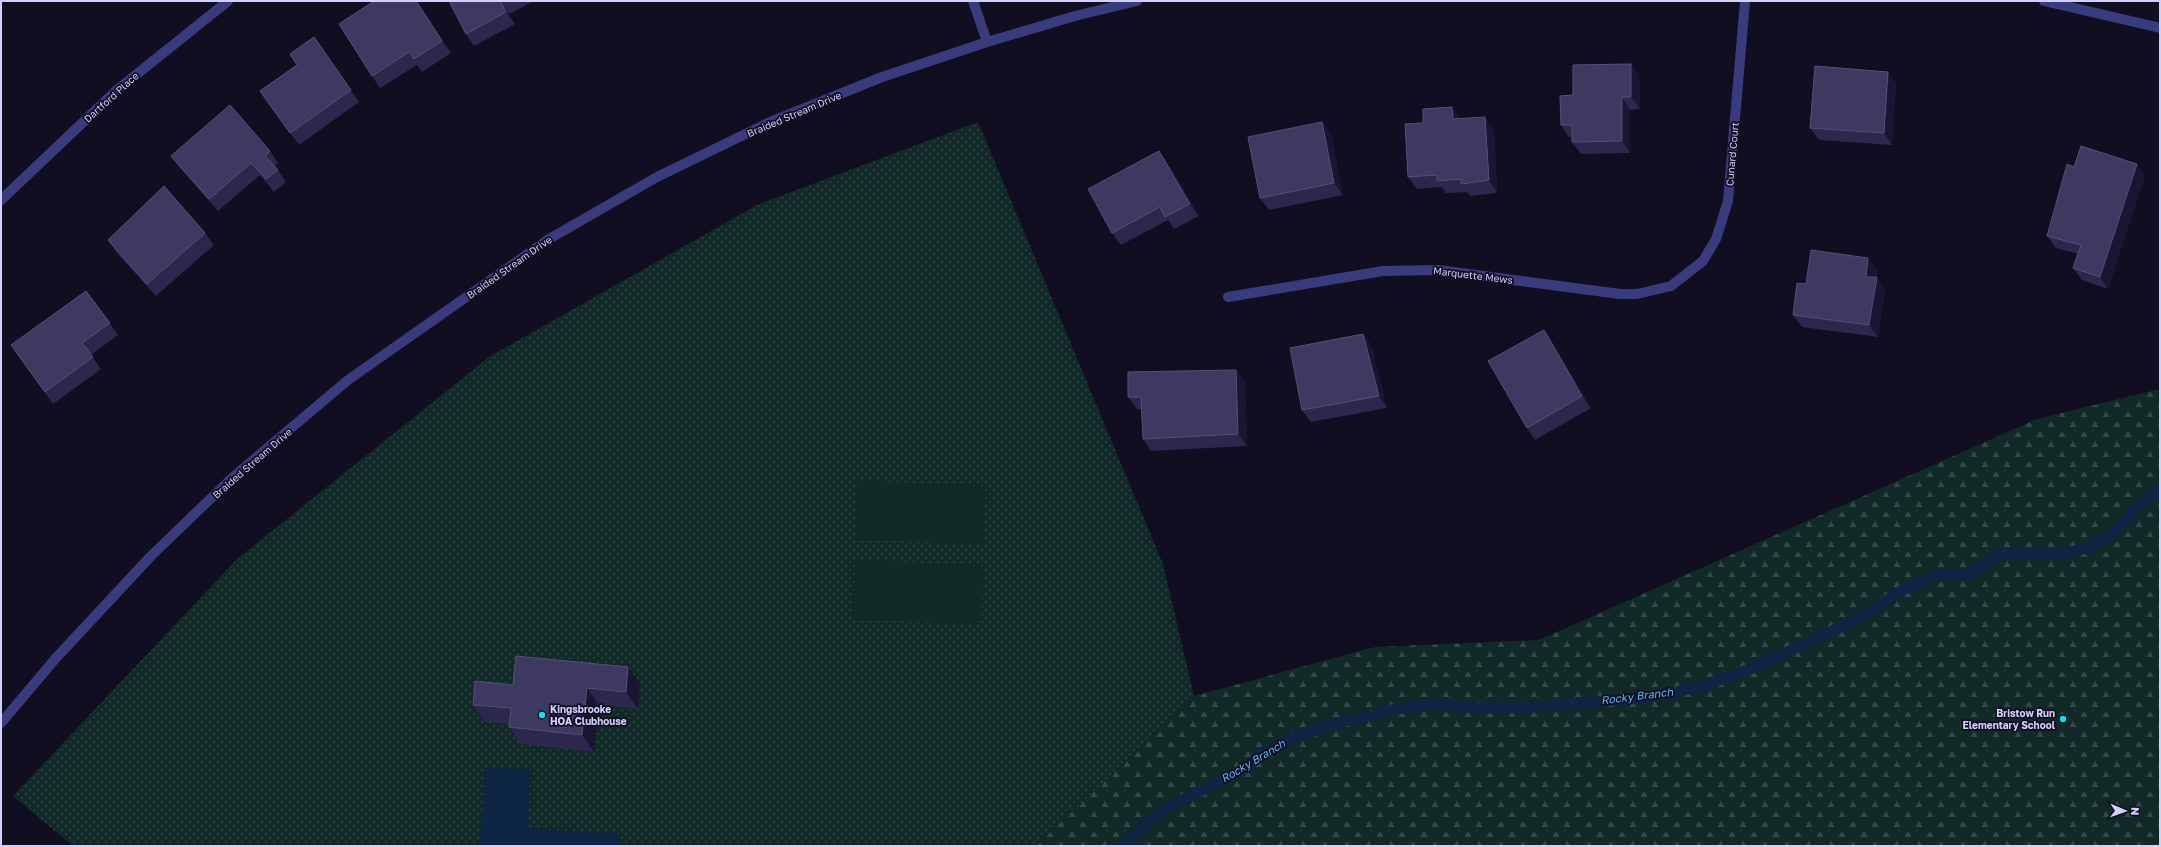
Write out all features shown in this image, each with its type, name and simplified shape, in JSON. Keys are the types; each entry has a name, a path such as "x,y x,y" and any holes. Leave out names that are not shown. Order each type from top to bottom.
{"street":[{"name":"Dartford Place","path":"1,200 117,90 228,1"},
{"path":"973,1 986,42"},
{"name":"Braided Stream Drive","path":"1,723 56,658 146,561 232,478 348,380 549,239 657,177 768,123 882,77 986,42 1075,16 1137,1"},
{"name":"Cunard Court","path":"1671,286 1703,261 1716,239 1728,201 1745,1"},
{"path":"2044,1 2160,28"},
{"name":"Marquette Mews","path":"1228,297 1383,271 1438,270 1620,294 1638,294 1671,286"}],"green space":[{"path":"978,122 1163,564 1194,696 1036,846 73,846 13,796 237,559 489,357 757,205"},
{"path":"2160,389 2160,846 1036,846 1194,696 1375,647 1539,640 2037,419"},
{"path":"858,481 986,486 983,544 855,539"},
{"path":"855,560 983,566 981,624 852,619"}],"water":[{"path":"485,767 531,770 528,828 619,834 618,846 480,846"}],"building":[{"path":"374,1 416,1 442,41 414,59 409,52 372,76 339,24"},
{"path":"449,1 503,1 501,2 506,12 466,34"},
{"path":"314,37 351,90 290,133 260,91 297,65 290,54"},
{"path":"1631,64 1631,97 1622,97 1622,141 1572,142 1572,125 1561,125 1560,96 1573,95 1573,65"},
{"path":"1815,66 1888,72 1884,133 1810,128"},
{"path":"230,105 270,151 265,156 278,170 266,179 251,163 209,199 171,156"},
{"path":"1452,107 1453,119 1485,117 1489,180 1461,184 1461,179 1437,181 1437,175 1408,177 1405,124 1423,123 1423,109"},
{"path":"1322,122 1334,183 1260,198 1248,137"},
{"path":"2081,146 2137,164 2100,277 2073,268 2081,245 2047,236 2067,164 2074,167"},
{"path":"1159,151 1190,204 1165,217 1160,207 1112,233 1088,189"},
{"path":"164,186 205,233 147,284 108,240"},
{"path":"1811,250 1868,258 1866,277 1877,277 1869,325 1793,315 1797,283 1806,284"},
{"path":"86,291 110,323 82,343 93,357 45,392 11,345"},
{"path":"1544,330 1582,396 1527,428 1488,361"},
{"path":"1363,334 1379,396 1302,410 1290,348"},
{"path":"1236,370 1238,434 1143,439 1141,397 1128,397 1128,372"},
{"path":"516,656 628,667 626,692 587,688 582,735 509,727 511,708 473,705 475,681 513,685"}],"waterway":[{"name":"Rocky Branch","path":"1122,846 1166,808 1243,770 1260,755 1295,737 1342,722 1395,709 1430,704 1479,708 1523,708 1660,696 1705,685 1748,670 1858,619 1901,591 1936,575 1971,574 2000,553 2063,554 2091,547 2110,535 2125,521 2137,506 2160,490"}],"place":[{"name":"Kingsbrooke HOA Clubhouse","path":"542,715"},
{"name":"Bristow Run Elementary School","path":"2063,719"}]}
